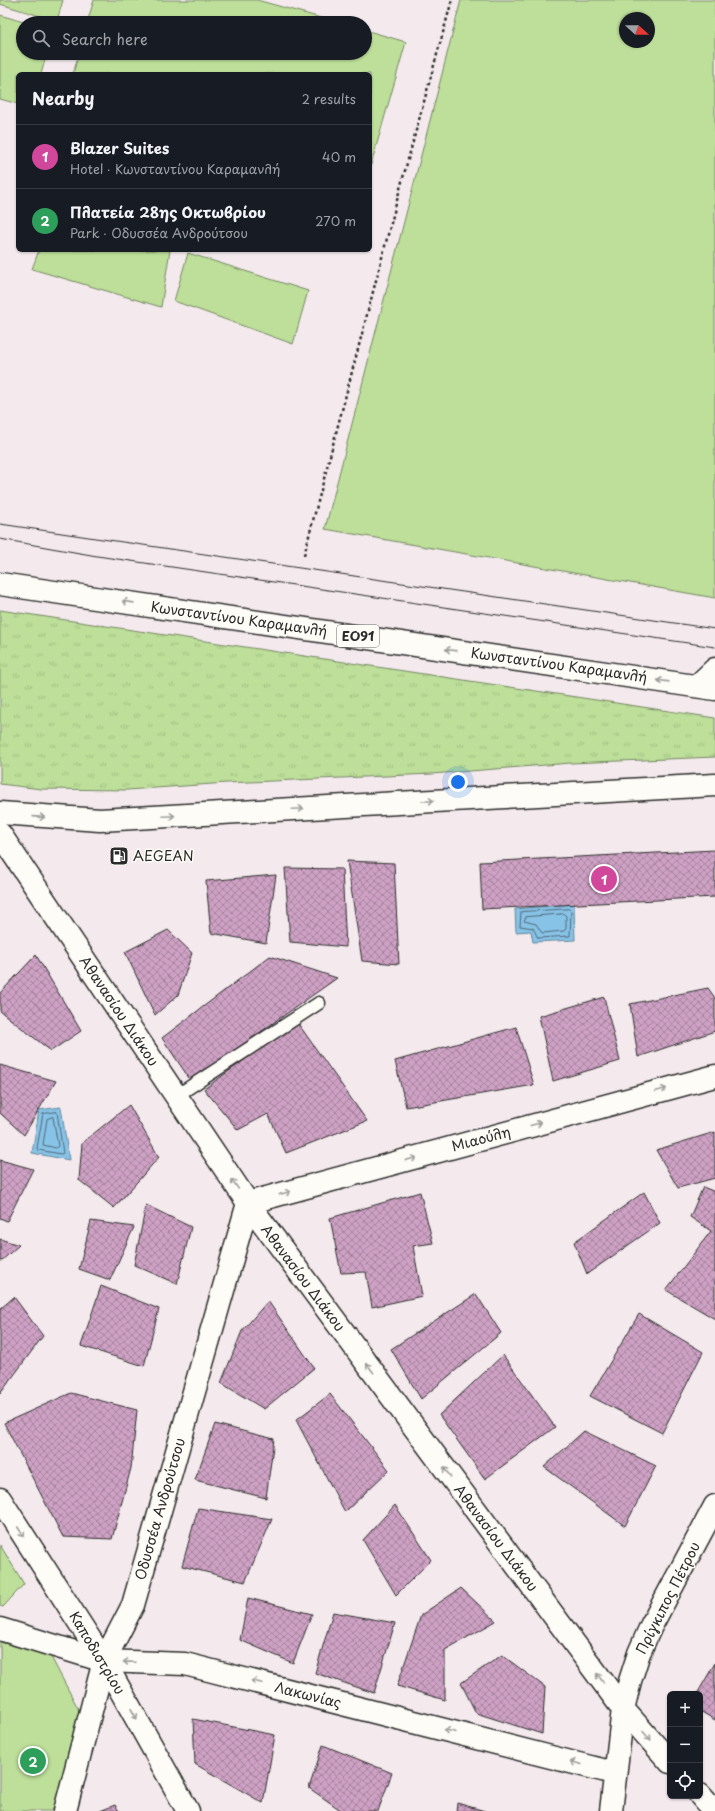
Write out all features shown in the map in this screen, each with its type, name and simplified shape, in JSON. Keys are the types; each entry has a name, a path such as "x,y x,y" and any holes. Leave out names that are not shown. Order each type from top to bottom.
{"main road":[{"name":"Κωνσταντίνου Καραμανλή","path":"0,584 706,687"},
{"path":"706,687 715,669"},
{"path":"0,813 100,820 715,785"},
{"name":"Αθανασίου Διάκου","path":"0,834 248,1203 623,1709 667,1759"},
{"name":"Μιαούλη","path":"248,1203 715,1076"},
{"name":"Οδυσσέα Ανδρούτσου","path":"65,1811 104,1661 133,1605 248,1203"},
{"name":"Καποδιστρίου","path":"0,1499 104,1661 188,1811"},
{"name":"Πρίγκιπος Πέτρου","path":"611,1811 614,1773 623,1709 639,1653 651,1626 715,1506"},
{"name":"Λακωνίας","path":"0,1629 104,1661 185,1664 614,1773"},
{"path":"703,1798 714,1811"}],"lane":[{"path":"176,1096 319,1003"}],"path":[{"path":"304,555 401,185 452,0"}],"green space":[{"path":"0,0 63,0 58,16 40,16 0,4"},
{"path":"94,0 257,0 314,16 89,16"},
{"path":"461,0 715,0 715,598 325,529"},
{"path":"0,15 16,20 16,60 45,60 42,72 16,72 16,103 0,99"},
{"path":"372,32 406,42 372,161 372,72 74,72 77,60 372,60"},
{"path":"38,252 170,252 161,307 32,269"},
{"path":"188,253 308,291 293,344 174,301"},
{"path":"0,610 715,718 715,757 571,763 432,774 227,783 127,790 41,789 0,784"},
{"path":"0,1545 24,1584 3,1607 0,1606"},
{"path":"0,1642 50,1655 80,1712 53,1811 0,1811"}],"water":[{"path":"574,904 575,940 533,942 531,931 516,932 515,909"},
{"path":"61,1107 69,1160 32,1153 39,1110"}],"building":[{"path":"715,850 715,897 482,909 480,862"},
{"path":"347,861 394,863 399,964 362,961"},
{"path":"285,868 342,869 346,947 290,942"},
{"path":"276,875 266,943 211,933 206,881"},
{"path":"168,930 192,953 178,995 155,1015 125,952"},
{"path":"36,955 81,1031 51,1051 0,1011 0,993"},
{"path":"270,956 337,978 191,1081 162,1038"},
{"path":"708,988 715,998 715,1031 638,1057 630,1004"},
{"path":"604,997 620,1061 553,1081 539,1016"},
{"path":"297,1022 367,1121 286,1153 268,1114 238,1130 204,1089"},
{"path":"516,1027 534,1085 406,1107 395,1061"},
{"path":"0,1065 56,1081 24,1135 0,1113"},
{"path":"129,1105 159,1157 114,1208 79,1180 82,1143"},
{"path":"715,1132 715,1178 678,1188 656,1150"},
{"path":"0,1160 33,1169 7,1221 0,1218"},
{"path":"703,1187 715,1192 715,1319 666,1290 711,1231 690,1217"},
{"path":"420,1192 433,1243 413,1246 422,1296 372,1307 366,1272 341,1273 330,1218"},
{"path":"644,1192 660,1223 587,1274 574,1242"},
{"path":"146,1205 191,1227 177,1284 134,1265"},
{"path":"91,1221 134,1227 110,1280 79,1269"},
{"path":"0,1239 19,1245 0,1262"},
{"path":"101,1286 159,1309 144,1366 81,1346"},
{"path":"476,1294 501,1333 421,1399 391,1349"},
{"path":"14,1297 43,1336 0,1394 0,1309"},
{"path":"268,1301 314,1368 264,1409 221,1383 242,1331"},
{"path":"639,1314 703,1352 662,1433 590,1396"},
{"path":"503,1355 555,1427 485,1479 439,1415"},
{"path":"71,1393 137,1410 131,1468 112,1539 63,1537 4,1423"},
{"path":"330,1394 389,1470 345,1512 296,1420"},
{"path":"215,1424 274,1439 266,1498 195,1480"},
{"path":"584,1431 656,1466 625,1526 544,1467"},
{"path":"395,1505 431,1560 396,1595 363,1540"},
{"path":"198,1508 272,1519 245,1582 182,1566"},
{"path":"461,1588 496,1621 445,1650 445,1700 397,1686 421,1615"},
{"path":"248,1598 312,1614 293,1663 240,1640"},
{"path":"333,1612 395,1623 374,1693 315,1673"},
{"path":"502,1655 545,1687 542,1734 476,1713 461,1683"},
{"path":"715,1663 715,1720 703,1713 703,1691 699,1691"},
{"path":"193,1719 275,1735 263,1803 195,1764"},
{"path":"323,1745 392,1773 378,1811 342,1811 309,1788"},
{"path":"457,1803 485,1811 456,1811"},
{"path":"115,1805 119,1811 100,1811"}],"tram line":[{"path":"0,524 715,629"},
{"path":"0,539 97,556 715,647"}],"place":[{"name":"AEGEAN","path":"119,856"},
{"name":"Blazer Suites","path":"604,879"},
{"name":"Πλατεία 28ης Οκτωβρίου","path":"33,1761"}]}
